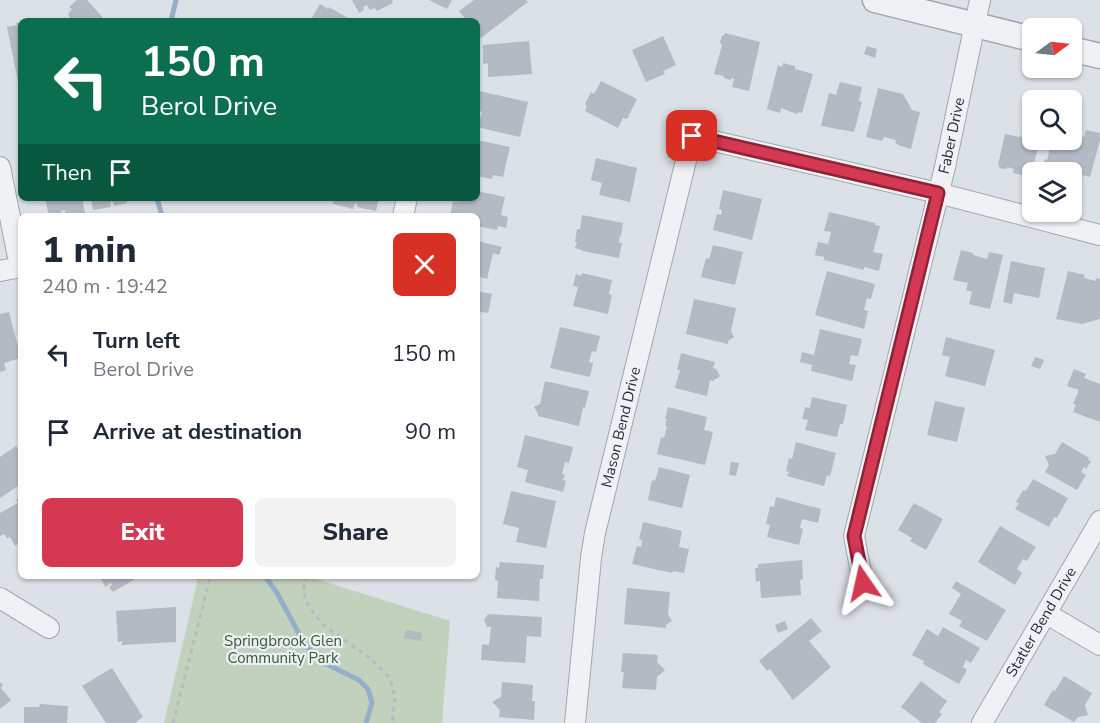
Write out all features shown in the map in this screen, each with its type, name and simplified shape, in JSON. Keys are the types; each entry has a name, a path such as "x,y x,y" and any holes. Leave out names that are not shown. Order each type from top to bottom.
{"street":[{"path":"875,0 1022,37"},
{"name":"Faber Drive","path":"863,583 854,536 938,193 980,0"},
{"path":"1082,52 1100,56"},
{"name":"Mason Bend Drive","path":"575,723 595,533 692,136 938,193"},
{"path":"0,167 18,253"},
{"path":"938,193 1100,235"},
{"path":"0,271 18,268"},
{"name":"Statler Bend Drive","path":"982,723 1100,521"},
{"path":"0,598 48,628"},
{"path":"1047,614 1100,645"}],"path":[{"path":"173,723 210,579"},
{"path":"306,579 303,590 308,604 323,625 370,658 390,678 395,697 392,723"}],"green space":[{"name":"Springbrook Glen Community Park","path":"195,579 316,579 450,621 442,723 164,723 197,583"}],"building":[{"path":"77,0 87,0 103,18 69,18 68,14 72,9 69,7"},
{"path":"352,0 392,0 393,3 377,11 375,8 370,10 367,5 359,13"},
{"path":"429,0 452,0 447,9"},
{"path":"474,0 526,0 528,2 481,38 480,18 465,18 459,11"},
{"path":"320,4 348,18 312,18"},
{"path":"18,23 18,82 7,27 17,25"},
{"path":"725,33 760,42 749,91 732,87 734,79 714,74 722,45 720,42"},
{"path":"663,36 676,65 663,71 665,74 646,82 632,50"},
{"path":"529,41 532,74 488,77 488,63 483,64 483,45"},
{"path":"867,46 877,49 875,58 864,54"},
{"path":"783,63 813,74 802,113 797,114 781,108 780,113 767,109 778,65 782,67"},
{"path":"601,81 637,99 627,119 623,118 618,128 585,111 587,106 585,104 591,92 594,94"},
{"path":"840,82 862,87 859,101 862,102 854,132 821,126 829,93 836,95"},
{"path":"878,88 903,94 912,110 920,112 911,149 898,145 895,143 896,140 884,137 882,141 866,137"},
{"path":"480,91 528,102 520,137 480,128 482,112 480,111"},
{"path":"1086,130 1100,133 1090,177 1082,175 1082,162 1044,162 1045,159 1047,160 1050,150 1082,150 1082,137 1084,137"},
{"path":"1005,134 1019,137 1022,135 1022,150 1037,150 1034,162 1022,162 1022,175 1013,173 1014,169 999,168 998,165"},
{"path":"480,141 510,147 503,177 493,175 492,179 480,177"},
{"path":"596,158 637,168 630,202 599,195 602,183 591,180"},
{"path":"723,190 762,199 752,240 713,230 717,214 721,215 722,210 719,209"},
{"path":"480,192 505,197 501,215 508,217 506,228 498,226 497,230 480,227 480,213 451,213 453,201 480,201"},
{"path":"46,201 83,201 85,213 66,213 65,210 61,211 62,213 48,213"},
{"path":"92,201 113,201 110,202 111,207 93,210"},
{"path":"113,201 127,201 127,203 114,206"},
{"path":"334,201 378,201 376,211 357,207 355,203 353,209 333,204"},
{"path":"829,212 880,226 873,252 883,254 879,271 864,267 864,270 824,260 824,257 815,255 818,242 828,244 831,232 824,231"},
{"path":"582,215 623,223 619,258 575,248 577,229 580,229"},
{"path":"480,242 502,247 499,255 493,253 487,279 480,277"},
{"path":"713,245 743,252 735,285 701,277 706,258 709,259"},
{"path":"961,250 987,259 989,252 1003,255 990,309 969,304 972,292 966,290 968,283 953,280"},
{"path":"1011,261 1045,268 1039,298 1014,293 1012,304 1003,302"},
{"path":"827,271 875,284 871,299 867,298 864,310 868,311 864,329 815,315"},
{"path":"1068,271 1085,275 1084,278 1096,281 1096,278 1100,279 1100,319 1082,324 1056,319"},
{"path":"582,273 612,280 608,314 573,306 578,287 573,286 576,274 581,276"},
{"path":"480,292 492,294 488,313 480,312"},
{"path":"694,299 736,308 731,331 734,337 728,341 728,344 686,334"},
{"path":"9,312 18,346 18,359 4,363 6,370 0,372 0,314"},
{"path":"560,327 600,336 596,352 592,351 589,362 593,363 590,377 550,368"},
{"path":"820,329 862,339 858,356 851,355 849,364 856,365 852,381 811,371 812,365 800,362 802,352 814,355"},
{"path":"946,337 995,350 985,386 945,376 950,357 942,355"},
{"path":"681,353 715,362 713,368 720,376 713,381 710,380 707,396 675,388 680,370 677,370"},
{"path":"1035,357 1044,360 1040,369 1031,366"},
{"path":"1074,369 1086,374 1084,378 1100,384 1100,422 1073,412 1076,405 1073,404 1079,390 1067,386"},
{"path":"545,381 589,391 579,426 538,416 534,407 540,404"},
{"path":"812,397 847,405 843,424 840,424 837,437 805,430 808,420 802,419 805,407 810,408"},
{"path":"935,401 965,408 957,442 927,435"},
{"path":"668,407 707,417 704,430 713,432 705,465 657,454 661,437 664,438 667,426 665,426 667,419 665,419"},
{"path":"525,435 573,447 569,463 565,462 562,474 565,475 563,480 566,481 563,492 525,482 528,470 517,467"},
{"path":"796,442 836,453 830,476 827,475 824,486 787,476 789,458 792,459"},
{"path":"1062,442 1091,461 1081,472 1086,475 1077,490 1045,472 1049,465 1045,456 1055,454"},
{"path":"16,446 18,449 18,486 0,498 0,457"},
{"path":"731,462 739,463 736,476 729,475"},
{"path":"659,467 690,475 682,508 648,500 652,480 655,481"},
{"path":"1033,479 1068,498 1049,527 1015,509 1023,490 1026,491"},
{"path":"511,491 556,501 546,548 516,542 519,528 503,524"},
{"path":"776,497 821,509 818,523 802,519 800,528 803,529 799,545 767,537 770,525 766,524 770,506 774,507"},
{"path":"18,503 18,544 15,546 10,537 7,538 4,534 0,536 0,513"},
{"path":"914,503 943,519 926,550 910,541 912,538 898,530"},
{"path":"643,522 682,531 679,547 689,549 684,573 673,571 672,573 632,564 637,546 641,547 642,540 639,539"},
{"path":"1000,526 1036,547 1027,561 1023,559 1017,569 1022,573 1015,585 978,562"},
{"path":"802,560 801,595 761,598 760,581 756,582 755,568 758,568 758,564"},
{"path":"500,562 544,565 543,579 540,579 539,601 497,598 496,567 499,568"},
{"path":"101,579 135,579 113,592 109,587 111,583 105,587"},
{"path":"956,581 1006,610 987,641 959,626 962,621 949,614 961,594 952,588"},
{"path":"627,588 670,592 668,614 672,621 666,625 666,628 624,624"},
{"path":"176,607 176,642 122,645 122,641 118,642 116,611"},
{"path":"488,614 542,617 541,637 527,636 525,663 481,660 482,644 489,645 491,627 487,627 484,620"},
{"path":"811,618 822,631 809,641 831,667 793,700 770,669 767,671 759,661"},
{"path":"785,621 788,629 778,633 775,625"},
{"path":"943,627 980,648 971,663 966,660 963,667 967,670 959,684 923,664 924,661 912,655 927,629 938,636"},
{"path":"406,630 422,633 421,641 404,638"},
{"path":"623,653 658,655 657,662 665,670 657,677 656,690 622,688"},
{"path":"112,668 143,717 137,723 106,723 82,686"},
{"path":"1064,676 1092,693 1085,705 1088,715 1078,717 1074,722 1044,705"},
{"path":"921,681 947,701 939,712 942,714 935,723 922,723 901,707"},
{"path":"0,682 3,685 1,688 11,700 0,709"},
{"path":"502,682 533,685 534,720 499,717 500,710 492,702 501,697"},
{"path":"40,704 68,706 67,723 24,723 24,707 39,707"}],"waterway":[{"path":"172,18 176,0"},
{"path":"158,201 161,213"},
{"path":"267,579 305,645 324,663 359,680 368,689 372,703 366,723"}],"route":[{"path":"692,136 938,193 854,536 863,583"}]}
